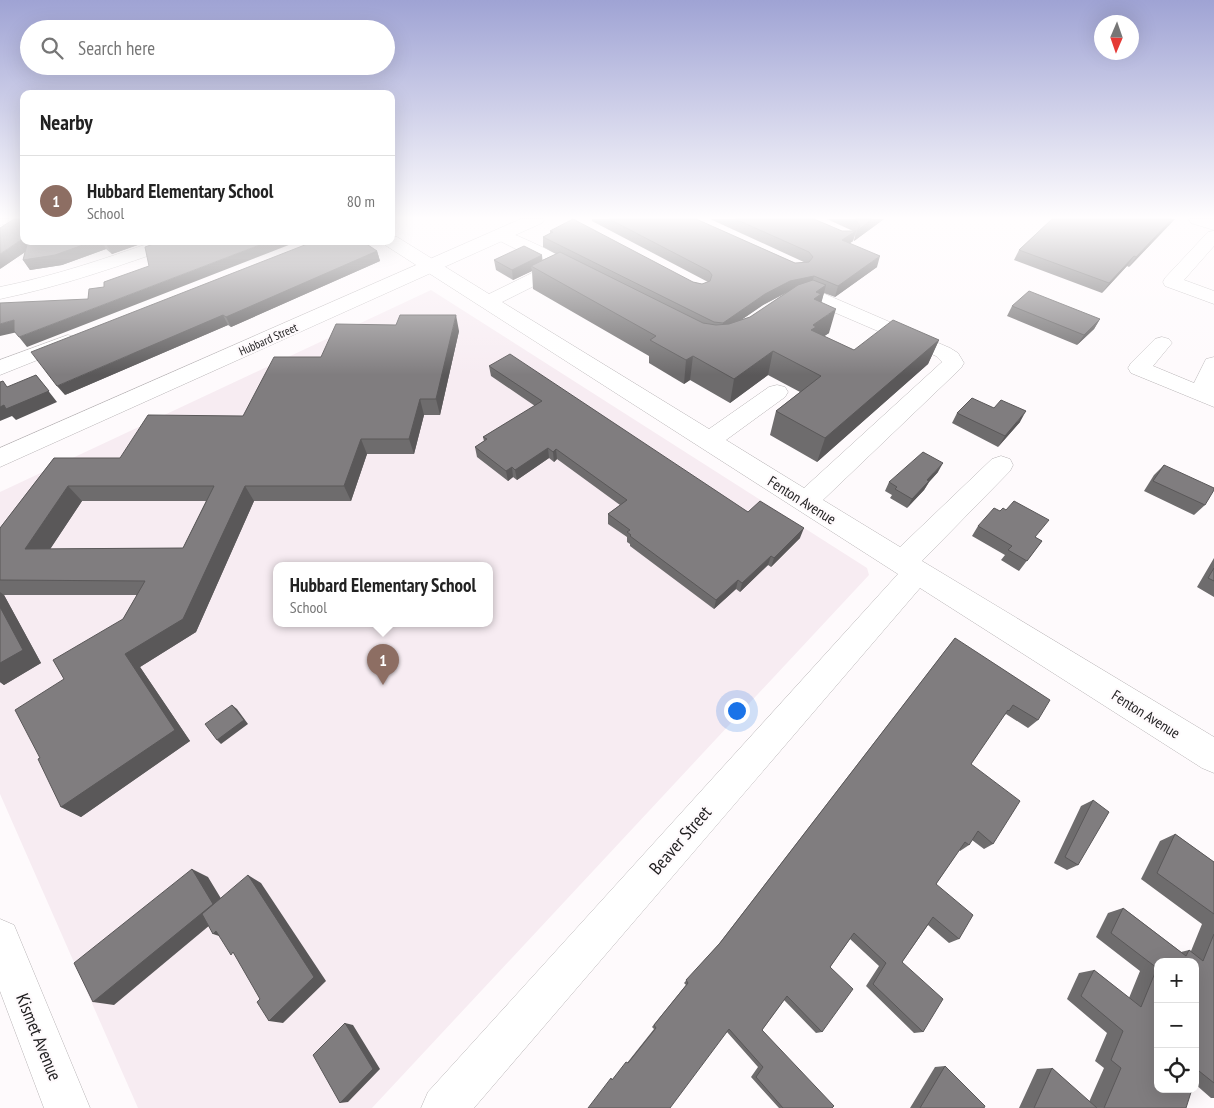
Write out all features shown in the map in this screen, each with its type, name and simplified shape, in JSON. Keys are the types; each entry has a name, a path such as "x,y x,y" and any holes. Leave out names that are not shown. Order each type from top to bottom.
{"street":[{"path":"0,293 48,283 90,271"},
{"name":"Hubbard Street","path":"0,458 421,271"},
{"name":"Fenton Avenue","path":"439,271 910,568 1214,756"},
{"path":"488,302 551,271"},
{"path":"573,271 596,283"},
{"path":"1182,271 1172,282 1214,298"},
{"path":"770,312 796,296 811,295 943,352 951,358 953,363 824,482 806,502"},
{"path":"0,368 83,335"},
{"path":"1162,343 1139,368 1207,397 1214,364"},
{"path":"709,441 777,392"},
{"name":"Beaver Street","path":"444,1108 910,568 1001,466"},
{"name":"Kismet Avenue","path":"0,939 67,1108"}],"shaded area":[{"path":"431,290 867,568 869,575 372,1108 138,1108 0,794 0,492"}],"building":[{"path":"136,271 192,271 19,337 14,331 14,320 0,324 0,303 88,299 89,289 104,287 104,282"},
{"path":"239,271 332,271 226,317 223,315 57,386 31,352"},
{"path":"539,271 598,271 703,323 716,325 729,324 750,317 798,285 813,280 826,285 816,292 821,294 814,299 836,309 813,325 816,327 811,330 854,350 893,320 939,340 825,438 776,411 821,376 773,351 734,379 693,356 686,360 650,340 656,336"},
{"path":"611,271 671,271 693,282 702,284 710,281 712,275 708,271 859,271 838,286 814,276 790,281 765,294 723,323 714,322"},
{"path":"1075,271 1120,271 1109,283"},
{"path":"1029,291 1100,319 1084,335 1012,306"},
{"path":"400,315 456,315 436,399 420,399 409,439 361,439 344,486 245,486 183,619 125,654 175,730 61,807 38,759 40,758 15,710 64,679 53,660 123,619 145,581 0,580 0,528 54,458 120,458 148,415 243,416 274,357 321,357 336,324 396,325","holes":["68,486 214,486 183,548 25,549"]},
{"path":"510,354 748,512 760,501 804,528 774,558 771,556 742,583 738,580 716,600 630,536 627,532 630,530 608,514 627,500 556,449 553,452 548,448 515,470 512,467 506,471 475,447 487,439 483,437 542,401 489,366"},
{"path":"36,375 49,391 6,409 4,405 0,407 0,382 3,381 7,387"},
{"path":"972,398 994,408 1001,400 1026,411 1005,436 957,413"},
{"path":"923,452 943,463 912,499 895,489 897,487 889,482"},
{"path":"1164,465 1214,488 1205,505 1153,481"},
{"path":"1014,501 1049,520 1035,537 1042,541 1027,561 1008,550 1012,546 978,526 994,508 1000,511 1003,508 1006,510"},
{"path":"1214,568 1214,581 1208,578"},
{"path":"0,607 23,650 0,663"},
{"path":"955,638 1050,700 1038,720 1013,705 971,764 1020,801 993,844 978,831 969,845 965,842 936,884 973,915 959,939 933,917 902,962 943,999 923,1032 873,984 886,963 854,933 830,967 853,989 822,1032 787,996 762,1030 834,1106 832,1108 783,1108 756,1077 763,1067 729,1029 670,1108 588,1108 611,1078 612,1080 626,1062 628,1063 656,1028 654,1025 688,983 686,980 720,943"},
{"path":"232,705 244,720 217,740 205,724"},
{"path":"1093,800 1109,812 1078,865 1065,857"},
{"path":"1175,834 1214,862 1214,914 1157,873"},
{"path":"192,869 213,904 93,1002 74,963"},
{"path":"248,875 314,977 269,1021 257,1002 260,999 233,952 231,955 216,931 213,934 202,914"},
{"path":"1123,908 1186,956 1189,950 1203,961 1214,934 1214,1083 1199,1071 1199,958 1154,958 1154,966 1111,933"},
{"path":"1094,970 1141,1007 1154,975 1154,1093 1191,1093 1186,1108 1104,1108 1121,1068 1111,1060 1123,1031 1081,996"},
{"path":"345,1023 373,1069 340,1103 313,1055"},
{"path":"945,1066 985,1106 984,1108 920,1108"},
{"path":"1052,1068 1097,1108 1034,1108"}],"place":[{"name":"Hubbard Elementary School","path":"383,685"}]}
